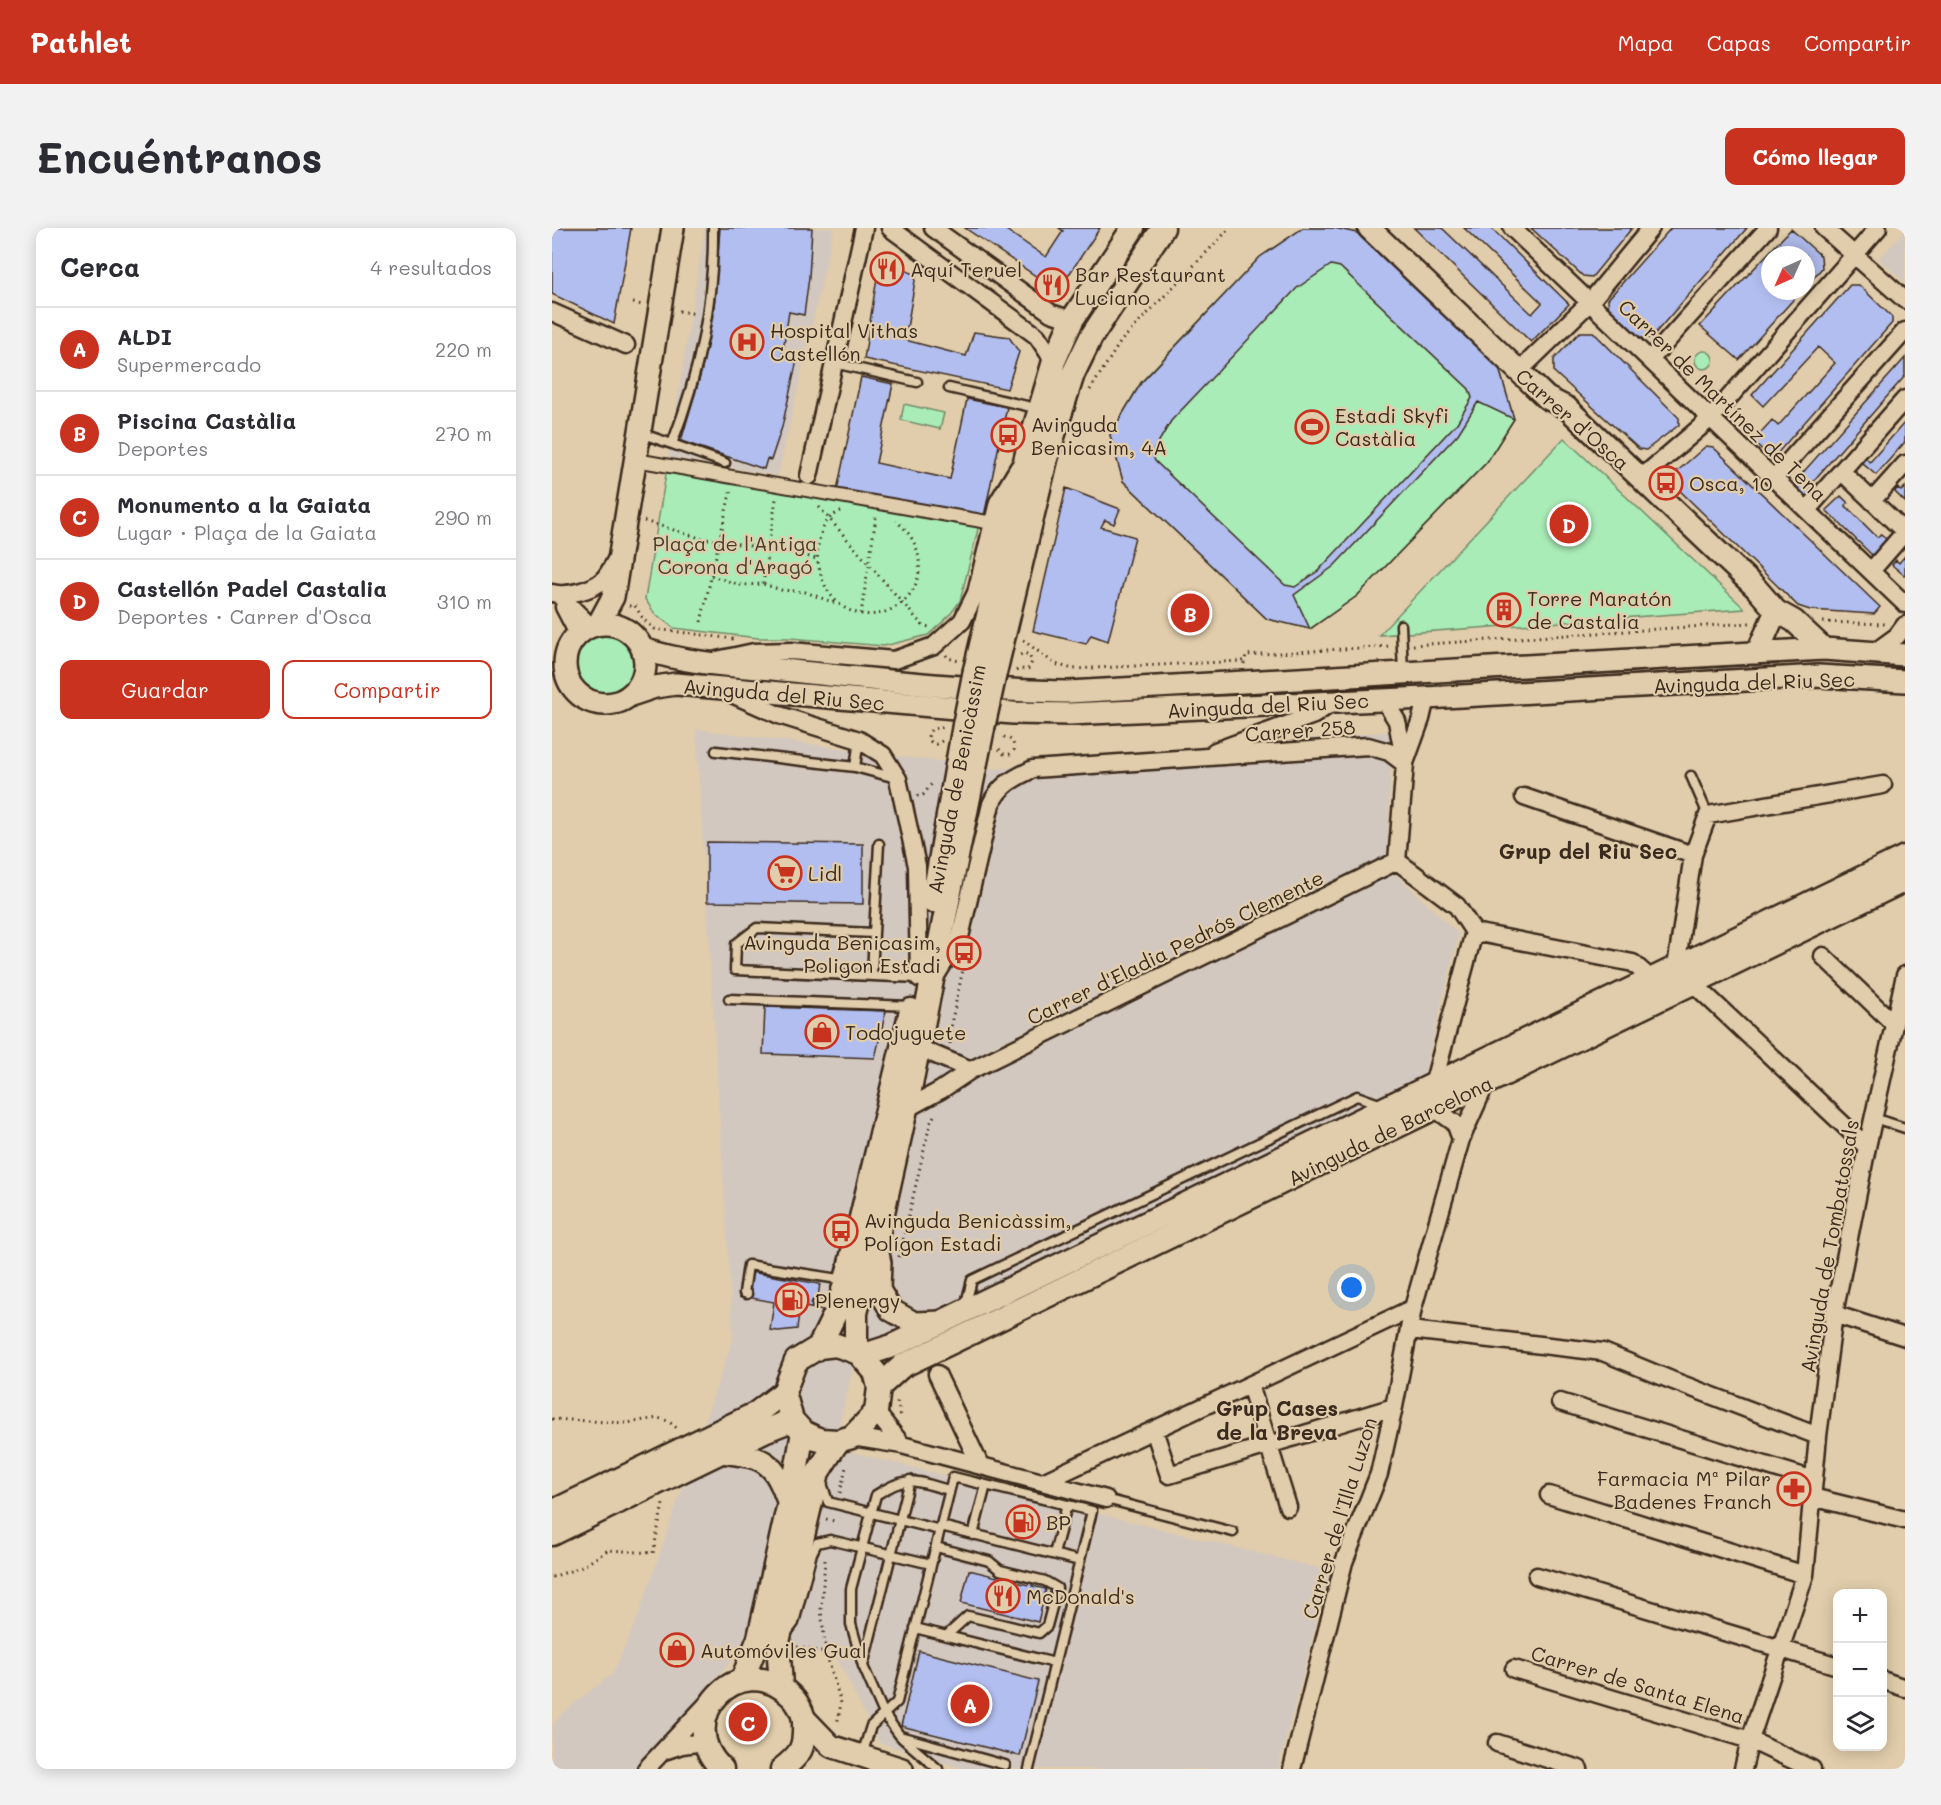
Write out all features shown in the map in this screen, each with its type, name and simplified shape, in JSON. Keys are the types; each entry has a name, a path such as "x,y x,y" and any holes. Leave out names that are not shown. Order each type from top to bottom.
{"main road":[{"name":"Avinguda de Benicàssim","path":"986,671 1027,453 1054,361 1072,320 1133,228"},
{"name":"Avinguda de Benicàssim","path":"859,1354 856,1313 869,1261 876,1244 919,1048 925,981 969,731 1046,459 1073,374 1091,337 1163,228"},
{"name":"Avinguda de Barcelona","path":"859,1354 892,1346 943,1322 1905,857"},
{"name":"Avinguda de Barcelona","path":"888,1393 902,1366 1905,880"},
{"name":"Avinguda de Benicàssim","path":"819,1347 827,1306 846,1280 912,1006 925,981"},
{"path":"552,1512 755,1414 784,1392 796,1361 819,1347 836,1346 859,1354 875,1372 888,1393 876,1412 845,1439 818,1472 799,1510 759,1638 742,1680"},
{"path":"781,1686 778,1642 799,1510 798,1426 784,1392"},
{"path":"552,1534 764,1431 798,1426 820,1440 845,1439"},
{"path":"722,1769 712,1759 704,1742 704,1717 718,1693 742,1680 762,1679 781,1686 796,1700 804,1719 804,1739 790,1763"}],"street":[{"path":"615,601 577,634 559,673 575,693 594,704 615,704 634,694 646,673 644,649 627,629 615,601 673,228"},
{"path":"807,483 864,228"},
{"path":"891,228 1037,336 1054,361"},
{"path":"933,228 1051,313 1072,320"},
{"name":"Carrer d'Osca","path":"1369,228 1547,398 1567,408 1641,478 1756,588 1780,618 1824,650"},
{"name":"Carrer de Martínez de Tena","path":"1512,228 1905,603"},
{"path":"1519,371 1590,302 1651,228"},
{"path":"1650,360 1768,228"},
{"path":"1824,228 1905,300"},
{"path":"1641,478 1711,418 1878,228"},
{"path":"1022,324 1035,302"},
{"path":"552,312 626,345"},
{"path":"1774,478 1905,331"},
{"path":"1807,510 1905,399"},
{"path":"708,662 754,652 791,651 894,660 934,646 962,621 976,593 998,502 1027,453"},
{"path":"636,460 778,485 807,483 877,508 993,523"},
{"path":"1872,501 1905,464"},
{"path":"1841,471 1905,532 1871,571"},
{"path":"577,634 555,594 589,589 604,579 621,552"},
{"path":"1757,653 1780,618"},
{"path":"577,634 614,624 627,629"},
{"name":"Avinguda del Riu Sec","path":"1875,652 1897,636 1899,624"},
{"name":"Avinguda del Riu Sec","path":"644,649 680,659 1016,692 1069,692 1824,650 1905,655"},
{"name":"Avinguda del Riu Sec","path":"634,694 676,684 1013,713 1069,714 1426,698 1819,676 1905,681"},
{"path":"715,687 779,715 859,740 883,755 898,779 917,866 925,981"},
{"path":"1426,698 1405,764 1397,861 1457,906 1474,932 1633,963 1651,980"},
{"path":"1384,700 1397,721 1405,764"},
{"name":"Carrer 258","path":"1195,759 1314,715 1333,702"},
{"name":"Carrer 258","path":"1008,781 1034,769 1368,746 1389,752 1405,764"},
{"name":"Avinguda de Benicàssim","path":"925,981 960,937 990,804 996,792 1008,781"},
{"path":"1676,968 1692,855 1708,815 1883,785"},
{"path":"1524,797 1692,855"},
{"name":"Carrer d'Eladia Pedrós Clemente","path":"906,1109 971,1070 1397,861"},
{"path":"1433,1085 1474,932"},
{"path":"1823,956 1894,1024"},
{"name":"Avinguda de Tombatossals","path":"1743,1769 1750,1740 1805,1575 1818,1436 1834,1314 1867,1147 1905,975"},
{"path":"1693,983 1867,1147"},
{"path":"919,1048 971,1070"},
{"name":"Carrer de l'Illa Luzon","path":"1292,1769 1344,1562 1379,1474 1413,1308 1461,1139 1486,1083"},
{"path":"1434,1108 1455,1123 1461,1139"},
{"name":"Avinguda de Barcelona","path":"876,1244 880,1263 879,1290 891,1310 914,1323 943,1322"},
{"path":"1043,1482 1413,1308"},
{"path":"1834,1314 1905,1337"},
{"path":"1410,1330 1603,1352 1818,1436"},
{"path":"938,1374 977,1464"},
{"path":"1250,1385 1288,1506"},
{"path":"1560,1402 1905,1520"},
{"path":"1154,1430 1168,1475 1394,1407"},
{"path":"876,1412 902,1445"},
{"path":"845,1439 902,1445 1106,1499"},
{"path":"721,1452 747,1455 766,1463 780,1479 799,1510"},
{"path":"1549,1496 1805,1575"},
{"path":"1537,1576 1833,1664"},
{"name":"Carrer de Santa Elena","path":"1514,1669 1750,1740 1812,1769"},
{"path":"1887,1682 1905,1688"},
{"path":"646,1769 718,1693"},
{"path":"804,1719 831,1746 902,1769"},
{"path":"660,1753 682,1745 704,1742"},
{"path":"1497,1743 1579,1769"},
{"path":"790,1763 831,1746"}],"lane":[{"path":"672,444 699,364 711,286 713,228"},
{"path":"834,363 917,382"},
{"path":"949,388 1040,409"},
{"path":"640,433 725,463"},
{"path":"1401,625 1403,673"},
{"path":"855,767 859,740"},
{"path":"717,751 855,767 898,779"},
{"path":"1691,776 1708,815"},
{"path":"872,976 879,844"},
{"path":"874,933 757,928 736,944 735,970 872,976 925,981"},
{"path":"729,999 912,1006"},
{"path":"1874,1118 1905,1128"},
{"path":"747,1294 744,1293 748,1265 846,1280"},
{"path":"969,1481 977,1464"},
{"path":"818,1472 828,1502 1080,1561"},
{"path":"862,1756 871,1726 897,1702 953,1477 1092,1511 1029,1769"},
{"path":"938,1769 900,1736 884,1714 863,1666 851,1624 851,1589 876,1495 894,1483 910,1480 950,1490"},
{"path":"863,1666 910,1480"},
{"path":"973,1535 986,1485"},
{"path":"1106,1499 1233,1532"},
{"path":"1054,1554 1067,1505"},
{"path":"778,1642 794,1623 812,1553 817,1543 830,1540 931,1564"},
{"path":"936,1547 988,1561 1000,1570 1045,1581 1057,1588 1047,1626 1040,1633 968,1616 946,1636"},
{"path":"915,1628 1055,1663"},
{"path":"900,1736 1005,1764"}],"path":[{"path":"1088,393 1121,341 1230,228"},
{"path":"701,622 734,478"},
{"path":"807,483 829,519 923,626 952,631"},
{"path":"763,584 778,485"},
{"path":"711,576 741,585 763,584 781,590 805,592 861,615 883,614 903,603 916,584 920,561 914,539 898,522 877,508 861,615"},
{"path":"627,515 699,538 795,553 817,559"},
{"path":"829,519 820,538 817,559 822,583 836,603"},
{"path":"615,601 635,606 644,620 655,629 743,640"},
{"path":"1246,655 1402,646 1780,618 1899,624"},
{"path":"1024,641 1055,664 1073,669 1243,661"},
{"path":"946,648 948,658 986,671 1027,670 1032,660 1024,653 1018,656 1016,663"},
{"path":"969,731 936,744 928,737 933,728 969,731 1011,739 1014,743 1014,750 1010,754 1005,754 969,731"},
{"path":"946,745 969,731"},
{"path":"903,800 923,795 939,775"},
{"path":"888,1393 903,1425"},
{"path":"552,1419 626,1423 658,1418 668,1421 680,1431 696,1429 702,1440"},
{"path":"552,1577 582,1567 608,1550 653,1553 663,1504 652,1509"},
{"path":"799,1510 834,1521"},
{"path":"778,1642 826,1653"}],"shaded area":[{"name":"Hospital Vithas Castellón","path":"705,228 834,228 778,476 668,457"},
{"path":"1905,230 1905,283 1879,259"},
{"path":"696,729 996,769 1392,731 1387,866 1459,934 1424,1075 856,1356 834,1448 1330,1571 1278,1769 964,1769 879,1743 836,1657 747,1643 637,1769 552,1769 552,1728 561,1714 613,1673 638,1617 733,1338"}],"green space":[{"name":"Estadi Skyfi Castàlia","path":"1303,228 1334,228 1357,233 1499,368 1514,419 1487,462 1357,596 1310,629 1267,619 1123,481 1110,435 1141,382 1260,257"},
{"path":"1704,351 1710,354 1713,360 1710,366 1704,369 1698,366 1695,360 1698,354"},
{"path":"904,404 944,413 940,429 901,420"},
{"path":"1564,438 1745,609 1379,635"},
{"name":"Plaça de l'Antiga Corona d'Aragó","path":"668,462 981,517 960,601 949,616 928,635 884,646 790,638 758,638 674,628 655,614 645,599"},
{"path":"599,635 611,635 626,643 634,658 634,670 626,685 611,693 599,693 584,685 576,670 576,658 584,643"}],"building":[{"path":"552,228 631,228 614,324 552,294"},
{"name":"Hospital Vithas Castellón","path":"720,228 812,228 804,315 789,312 782,357 797,360 782,427 771,460 767,459 764,469 681,441 701,373 708,339 714,306"},
{"path":"965,228 1003,228 1046,257 1063,231 1059,228 1100,228 1058,291"},
{"path":"1303,228 1334,228 1357,233 1499,368 1514,419 1487,462 1357,596 1310,629 1267,619 1123,481 1110,435 1141,383 1260,257","holes":["1331,265 1340,267 1469,389 1472,398 1457,423 1318,571 1295,587 1285,585 1155,461 1152,453 1171,421 1297,288"]},
{"path":"1414,228 1442,228 1532,314 1542,303 1464,228 1491,228 1569,304 1531,342"},
{"path":"1531,228 1632,228 1592,277 1583,276"},
{"path":"1671,228 1747,228 1651,338 1640,338 1609,311 1608,299"},
{"path":"1791,229 1810,246 1775,246"},
{"path":"1815,251 1821,256 1822,268 1815,276"},
{"path":"880,259 916,275 905,340 966,356 974,332 1009,337 1019,352 1007,389 864,359"},
{"path":"1761,261 1761,300 1793,300 1739,360 1700,326"},
{"path":"1850,285 1859,285 1892,317 1892,323 1775,456 1767,454 1753,441 1772,420 1778,426 1835,363 1818,347 1763,406 1752,395"},
{"path":"1580,332 1593,332 1679,418 1679,425 1646,450 1639,449 1554,372 1554,359"},
{"path":"1905,358 1905,376 1809,486 1814,491 1807,498 1796,486 1798,478"},
{"path":"861,377 893,384 876,463 950,479 967,399 1007,407 983,521 837,490"},
{"path":"1478,402 1514,419 1487,462 1357,596 1310,629 1294,595 1334,566 1458,434"},
{"path":"1905,422 1905,442 1876,475 1862,463 1865,458 1870,462"},
{"path":"1706,446 1713,447 1880,607 1874,614 1810,610 1798,606 1673,484 1674,474"},
{"path":"1905,487 1905,502 1895,492 1897,488 1901,491"},
{"path":"1066,488 1120,509 1114,524 1105,520 1101,527 1135,537 1108,641 1091,635 1086,644 1033,631"},
{"path":"1841,496 1848,503 1845,505 1877,537 1881,534 1888,541 1873,556 1826,510"},
{"path":"1905,556 1905,576 1892,565 1896,560 1899,563"},
{"name":"Torre Maratón de Castalia","path":"1503,599 1511,606 1504,613 1497,606"},
{"name":"Lidl","path":"707,842 863,844 863,904 707,902"},
{"name":"Todojuguete","path":"765,1007 886,1011 875,1058 763,1054"},
{"path":"750,1272 820,1284 816,1309 800,1306 797,1329 770,1330 774,1302 746,1297"},
{"name":"McDonald's","path":"969,1570 997,1577 998,1575 1005,1577 1004,1579 1028,1585 1029,1583 1033,1584 1032,1586 1046,1589 1038,1622 961,1603"},
{"path":"919,1651 1038,1681 1020,1756 901,1726"}],"place":[{"name":"Aquí Teruel","path":"887,269"},
{"name":"Bar Restaurant Luciano","path":"1052,285"},
{"name":"Hospital Vithas Castellón","path":"747,342"},
{"name":"Estadi Skyfi Castàlia","path":"1312,427"},
{"name":"Avinguda Benicasim, 4A","path":"1008,435"},
{"name":"Osca, 10","path":"1666,483"},
{"name":"Castellón Padel Castalia","path":"1569,524"},
{"name":"Torre Maratón de Castalia","path":"1504,610"},
{"name":"Piscina Castàlia","path":"1190,613"},
{"name":"Lidl","path":"785,873"},
{"name":"Avinguda Benicasim, Poligon Estadi","path":"964,953"},
{"name":"Todojuguete","path":"822,1032"},
{"name":"Avinguda Benicàssim, Polígon Estadi","path":"841,1231"},
{"name":"Plenergy","path":"792,1300"},
{"name":"Farmacia Mª Pilar Badenes Franch","path":"1794,1489"},
{"name":"BP","path":"1023,1522"},
{"name":"McDonald's","path":"1003,1596"},
{"name":"Automóviles Gual","path":"677,1650"},
{"name":"ALDI","path":"970,1704"},
{"name":"Monumento a la Gaiata","path":"748,1722"}],"district":[{"name":"Grup del Riu Sec","path":"1588,850"},
{"name":"Grup Cases de la Breva","path":"1277,1419"}]}
